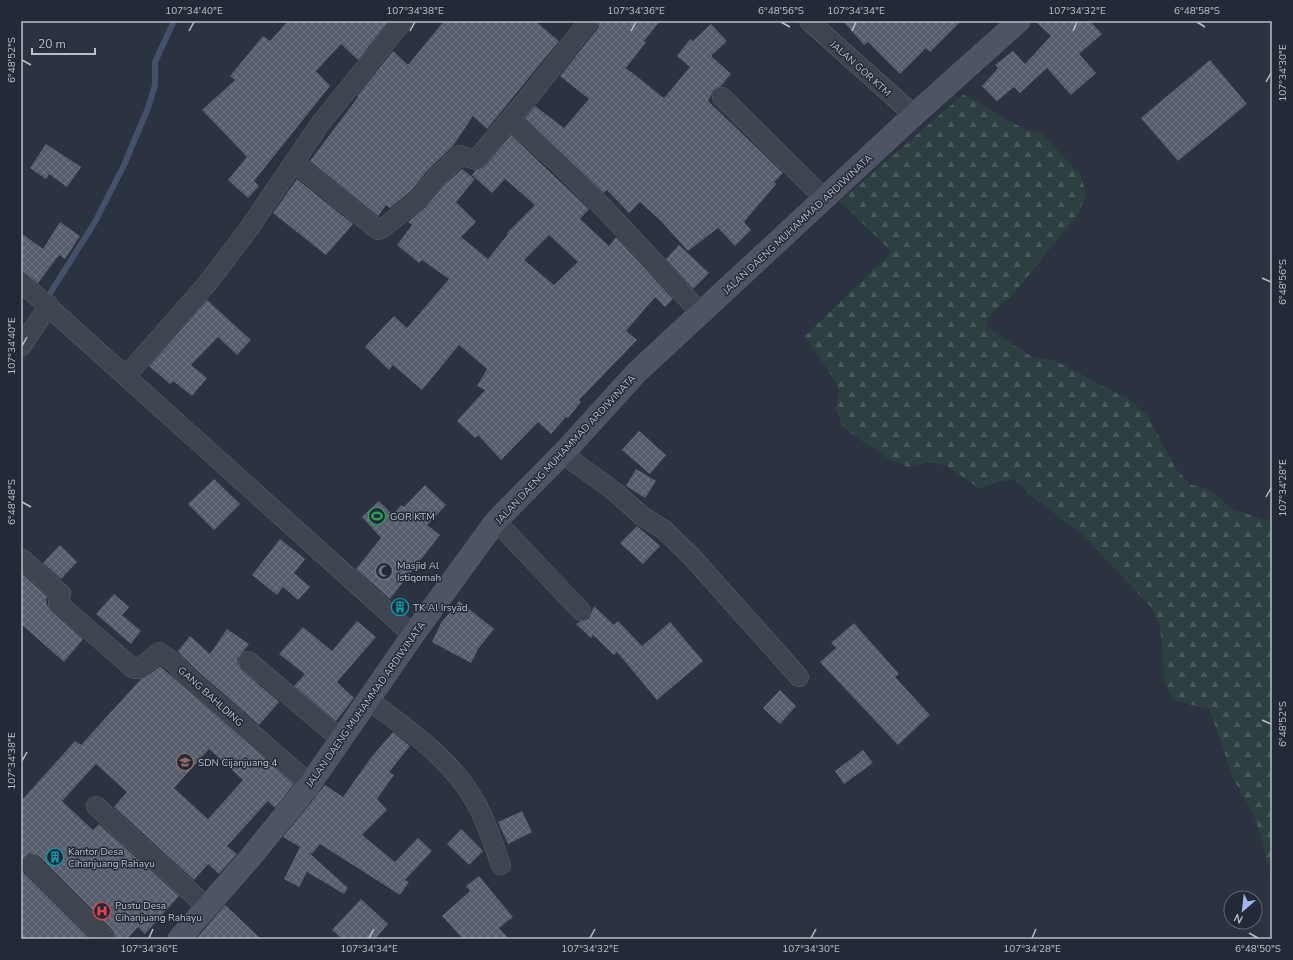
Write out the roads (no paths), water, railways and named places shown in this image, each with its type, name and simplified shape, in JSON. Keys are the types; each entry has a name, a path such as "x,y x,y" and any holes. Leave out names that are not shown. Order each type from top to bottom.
{"main road":[{"name":"JALAN DAENG MUHAMMAD ARDIWINATA","path":"179,939 282,819 310,784 342,740 413,635 496,521 562,454 636,373 914,115 1019,21"}],"street":[{"path":"126,376 207,284 248,230 320,124 403,21"},
{"name":"JALAN GOR KTM","path":"809,21 914,115"},
{"path":"294,162 378,230 419,199 435,179 460,155 476,160 510,120 581,24"},
{"path":"722,97 824,198"},
{"path":"510,120 544,148 600,203 702,313"},
{"path":"21,282 49,305 413,635"},
{"path":"21,347 49,305"},
{"path":"562,454 614,491 642,516 663,529 680,545 799,677"},
{"path":"496,521 580,611"},
{"name":"GANG BAHLDING","path":"21,558 61,594 58,603 134,668 139,669 159,652 174,662 186,676 310,784"},
{"path":"248,660 342,740"},
{"path":"369,700 434,751 459,776 476,803 502,865"},
{"path":"96,806 207,907"},
{"path":"31,864 105,939"}],"waterway":[{"path":"49,295 95,222 124,165 148,108 155,85 155,62 174,21"}],"place":[{"name":"GOR KTM","path":"377,516"},
{"name":"Masjid Al Istiqomah","path":"384,571"},
{"name":"TK Al Irsyad","path":"400,607"},
{"name":"SDN Cijanjuang 4","path":"185,762"},
{"name":"Kantor Desa Cihanjuang Rahayu","path":"55,857"},
{"name":"Pustu Desa Cihanjuang Rahayu","path":"102,911"}]}
